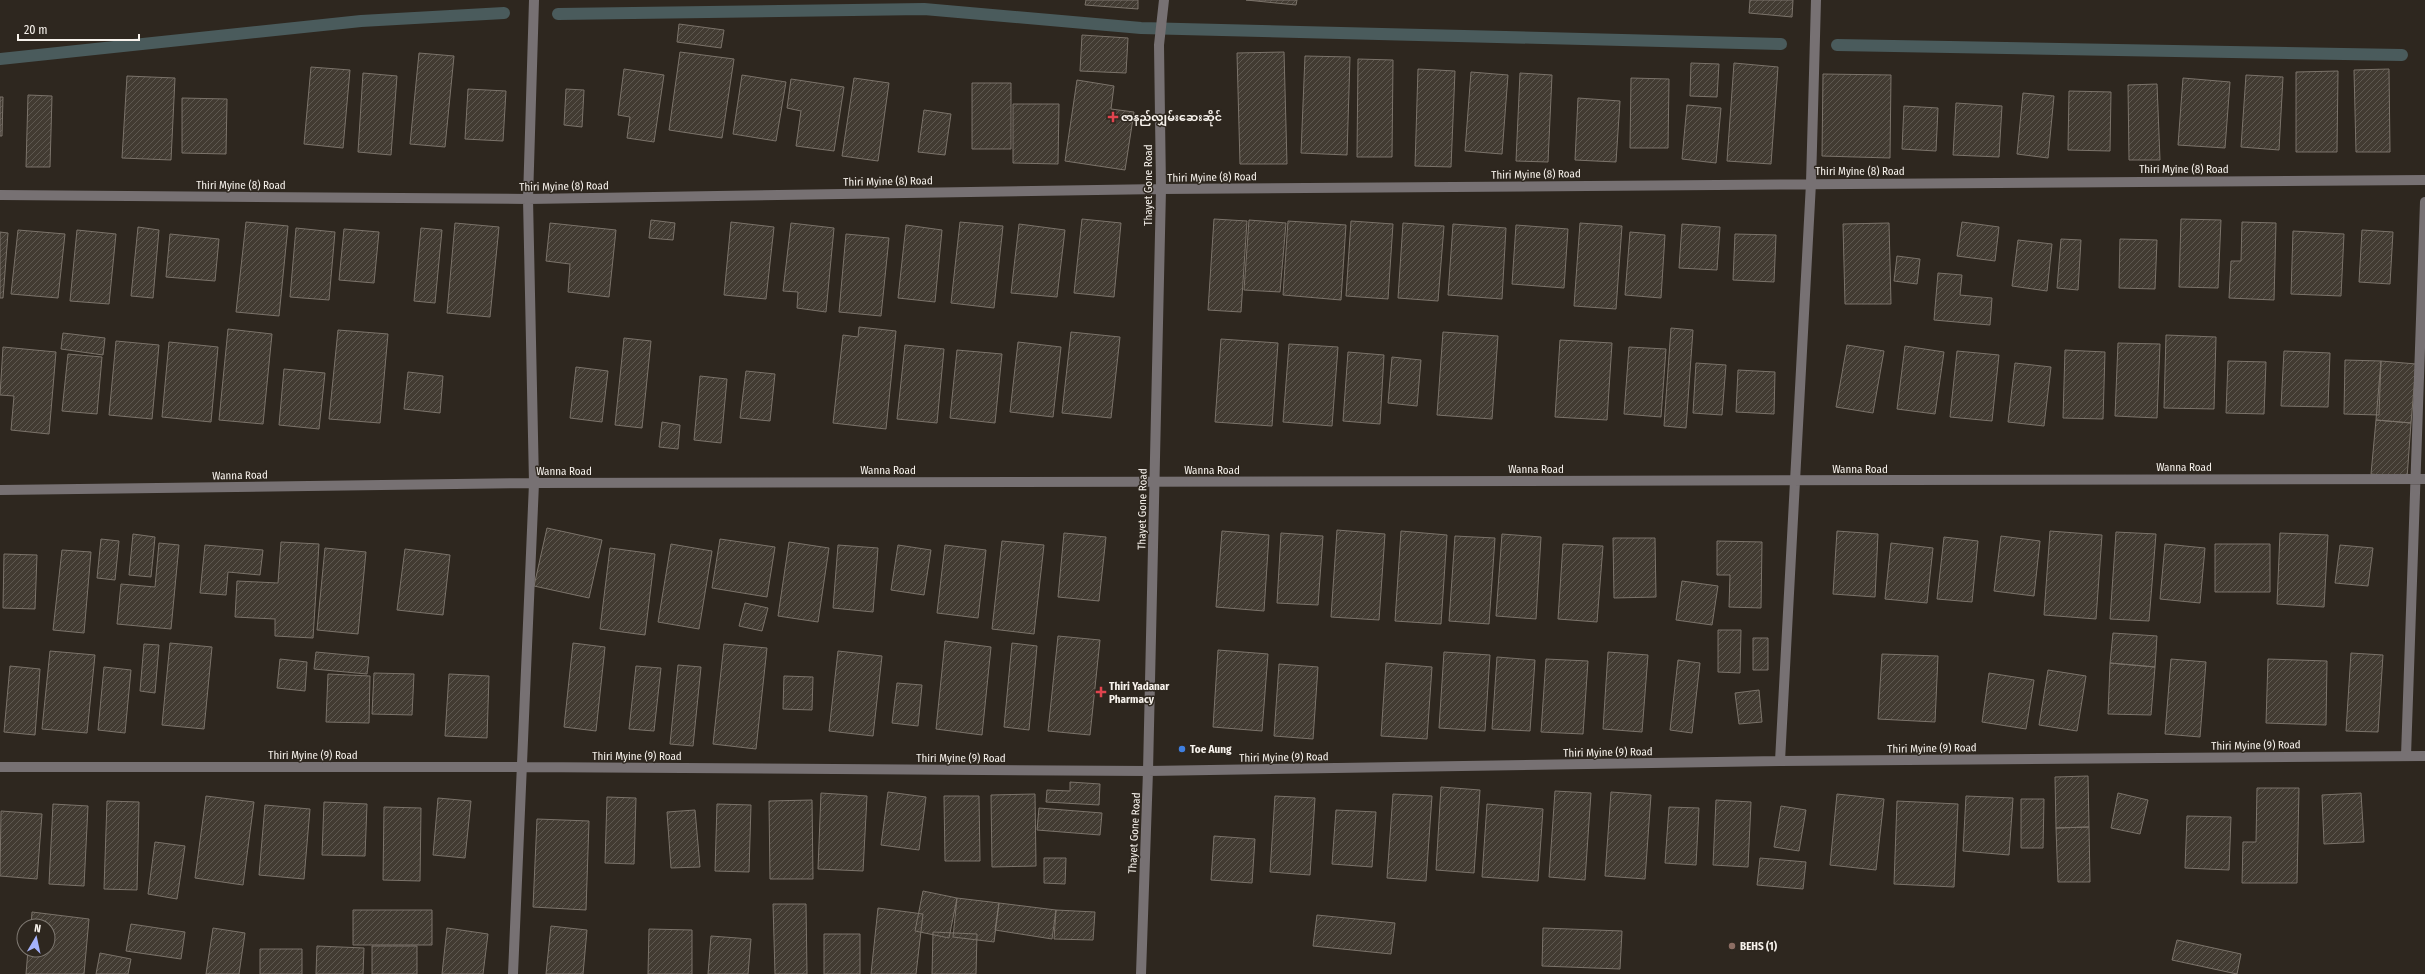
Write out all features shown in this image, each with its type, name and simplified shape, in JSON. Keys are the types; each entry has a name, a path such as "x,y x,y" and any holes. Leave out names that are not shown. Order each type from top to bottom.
{"street":[{"path":"513,974 534,483 528,199 534,0"},
{"path":"1780,762 1811,183 1816,0"},
{"name":"Thayet Gone Road","path":"1141,974 1148,771 1161,189 1159,45 1164,3"},
{"name":"Thiri Myine (8) Road","path":"0,195 528,199 1161,189 1811,183 2425,180"},
{"path":"2406,756 2420,479 2425,202"},
{"name":"Wanna Road","path":"0,490 534,483 2420,479"},
{"name":"Thiri Myine (9) Road","path":"0,766 522,767 1148,771 1780,762 2425,756"}],"building":[{"path":"1086,0 1138,0 1138,9 1085,5"},
{"path":"1246,0 1297,0 1296,5"},
{"path":"1750,0 1793,0 1792,17 1749,13"},
{"path":"679,24 724,30 721,48 677,42"},
{"path":"1082,35 1128,38 1126,73 1080,71"},
{"path":"680,52 734,59 722,138 669,130"},
{"path":"1284,52 1287,164 1240,164 1237,53"},
{"path":"419,53 454,56 445,147 410,144"},
{"path":"1305,56 1350,57 1347,155 1301,153"},
{"path":"1358,59 1393,60 1392,157 1357,157"},
{"path":"1691,63 1719,64 1717,97 1690,96"},
{"path":"1734,63 1778,67 1771,164 1727,161"},
{"path":"311,67 350,70 343,148 304,144"},
{"path":"624,69 664,75 654,142 627,138 630,117 618,115"},
{"path":"1418,69 1455,71 1451,167 1415,166"},
{"path":"2389,69 2390,152 2356,152 2354,70"},
{"path":"2338,71 2337,152 2296,152 2296,72"},
{"path":"1471,72 1508,75 1502,154 1465,151"},
{"path":"363,73 397,76 391,155 358,152"},
{"path":"1520,73 1552,75 1548,162 1516,161"},
{"path":"1823,74 1891,75 1890,158 1822,156"},
{"path":"742,75 786,82 776,141 733,134"},
{"path":"2246,75 2283,77 2279,150 2241,147"},
{"path":"127,76 175,78 171,160 122,158"},
{"path":"854,78 889,83 878,161 842,156"},
{"path":"1631,78 1669,79 1668,148 1630,148"},
{"path":"2183,78 2230,82 2225,148 2178,145"},
{"path":"791,79 844,87 834,151 796,146 801,111 787,108"},
{"path":"1077,80 1114,86 1111,109 1134,112 1125,170 1065,161"},
{"path":"972,83 1011,83 1011,149 972,149"},
{"path":"2157,84 2160,160 2129,160 2128,85"},
{"path":"468,89 506,91 503,141 465,139"},
{"path":"566,89 584,90 582,127 564,125"},
{"path":"2069,91 2111,92 2110,151 2068,150"},
{"path":"2023,93 2054,96 2048,158 2017,154"},
{"path":"28,95 52,96 50,167 26,167"},
{"path":"0,97 3,97 2,136 0,136"},
{"path":"182,98 227,99 226,154 182,153"},
{"path":"1578,98 1620,101 1616,162 1575,160"},
{"path":"1956,103 2002,106 1999,157 1953,155"},
{"path":"1013,104 1059,104 1058,164 1013,163"},
{"path":"1687,105 1721,108 1716,163 1682,159"},
{"path":"1904,106 1938,108 1936,151 1902,149"},
{"path":"924,110 951,114 945,155 918,152"},
{"path":"1082,219 1121,223 1114,297 1074,293"},
{"path":"1214,219 1247,221 1241,312 1208,310"},
{"path":"2181,219 2221,220 2218,288 2179,287"},
{"path":"651,220 675,223 673,240 649,238"},
{"path":"1249,220 1286,223 1280,292 1244,290"},
{"path":"1288,221 1346,225 1341,300 1283,295"},
{"path":"1351,221 1393,224 1388,299 1346,296"},
{"path":"246,222 288,226 279,316 236,312"},
{"path":"731,222 774,227 766,299 724,295"},
{"path":"960,222 1003,226 994,308 951,303"},
{"path":"1962,222 1999,227 1995,261 1957,256"},
{"path":"2242,222 2276,223 2274,300 2229,298 2231,261 2241,261"},
{"path":"455,223 499,227 490,317 447,313"},
{"path":"550,223 616,230 609,297 568,292 570,264 546,261"},
{"path":"791,223 834,228 826,312 797,308 798,292 783,291"},
{"path":"1403,223 1444,226 1438,301 1398,298"},
{"path":"1580,223 1622,226 1616,309 1574,306"},
{"path":"1889,223 1891,304 1845,304 1843,224"},
{"path":"1019,224 1065,230 1057,297 1011,293"},
{"path":"1453,224 1506,228 1502,299 1448,295"},
{"path":"1682,224 1720,227 1717,270 1679,268"},
{"path":"906,225 942,230 935,302 898,298"},
{"path":"1516,225 1568,229 1564,288 1512,284"},
{"path":"138,227 159,230 153,298 131,296"},
{"path":"296,228 335,232 329,300 290,297"},
{"path":"421,228 442,230 435,303 414,301"},
{"path":"344,229 379,232 374,283 339,280"},
{"path":"18,230 65,234 58,298 11,294"},
{"path":"77,230 116,234 109,304 70,301"},
{"path":"2362,230 2393,232 2390,284 2359,282"},
{"path":"2293,231 2344,234 2341,296 2291,294"},
{"path":"0,232 8,233 3,298 0,298"},
{"path":"1630,232 1665,235 1661,298 1625,295"},
{"path":"170,234 219,239 215,281 166,277"},
{"path":"846,234 889,238 881,316 839,312"},
{"path":"1735,234 1776,235 1774,282 1733,280"},
{"path":"2061,239 2081,240 2078,290 2057,288"},
{"path":"2120,239 2157,240 2155,289 2119,288"},
{"path":"2018,240 2052,244 2047,291 2012,286"},
{"path":"1897,256 1920,259 1917,284 1894,281"},
{"path":"1938,273 1962,275 1960,295 1992,298 1990,325 1934,320"},
{"path":"859,327 896,331 886,429 833,423 843,335 858,337"},
{"path":"1671,328 1693,330 1686,428 1664,426"},
{"path":"228,329 272,334 263,424 219,420"},
{"path":"338,330 388,334 380,423 329,419"},
{"path":"1071,332 1120,337 1111,418 1062,413"},
{"path":"1443,332 1498,336 1492,419 1437,415"},
{"path":"63,333 105,338 103,355 61,349"},
{"path":"2166,335 2216,337 2214,409 2164,408"},
{"path":"624,338 651,341 642,428 615,425"},
{"path":"1221,339 1278,343 1272,426 1215,422"},
{"path":"1560,340 1612,343 1607,420 1555,417"},
{"path":"116,341 159,345 152,419 109,415"},
{"path":"169,342 218,347 211,422 162,417"},
{"path":"1018,342 1061,347 1053,417 1010,412"},
{"path":"2118,343 2160,344 2157,418 2115,416"},
{"path":"1289,344 1338,347 1332,426 1283,422"},
{"path":"905,345 944,349 937,423 897,419"},
{"path":"1847,345 1884,351 1873,413 1836,407"},
{"path":"1905,346 1944,352 1935,414 1897,409"},
{"path":"3,347 56,352 49,434 11,430 14,396 0,395"},
{"path":"1629,347 1666,349 1661,417 1624,414"},
{"path":"957,350 1002,354 995,423 950,418"},
{"path":"2065,350 2105,352 2103,419 2063,418"},
{"path":"1957,351 1999,355 1992,421 1950,417"},
{"path":"2284,351 2330,353 2328,407 2281,406"},
{"path":"1348,352 1384,355 1380,424 1343,421"},
{"path":"68,354 102,357 97,414 62,411"},
{"path":"1392,357 1421,360 1417,406 1388,403"},
{"path":"2345,360 2381,361 2379,415 2344,414"},
{"path":"2228,361 2266,362 2264,414 2226,413"},
{"path":"2381,361 2416,364 2411,423 2376,420"},
{"path":"1696,363 1726,365 1722,415 1693,413"},
{"path":"2015,363 2051,367 2044,426 2008,422"},
{"path":"576,367 608,371 602,422 570,418"},
{"path":"284,369 325,373 319,429 279,425"},
{"path":"1738,370 1775,372 1774,414 1736,412"},
{"path":"746,371 775,374 770,421 740,418"},
{"path":"408,372 443,376 440,413 404,409"},
{"path":"700,376 727,379 721,443 694,440"},
{"path":"2376,420 2411,423 2407,478 2371,474"},
{"path":"662,422 680,425 678,449 659,447"},
{"path":"547,528 602,540 589,598 534,586"},
{"path":"1337,530 1385,534 1379,620 1331,617"},
{"path":"1222,531 1269,535 1264,611 1216,607"},
{"path":"1401,531 1447,535 1441,624 1395,621"},
{"path":"1837,531 1878,534 1875,597 1833,594"},
{"path":"2050,531 2102,535 2096,619 2044,615"},
{"path":"2116,532 2156,534 2149,621 2110,619"},
{"path":"1064,533 1106,537 1099,601 1058,597"},
{"path":"1281,533 1323,536 1318,605 1277,603"},
{"path":"2280,533 2328,535 2324,607 2277,604"},
{"path":"133,534 155,537 151,577 129,575"},
{"path":"1502,534 1541,537 1536,619 1496,616"},
{"path":"1455,536 1495,538 1489,624 1449,621"},
{"path":"2001,536 2040,541 2034,596 1994,591"},
{"path":"1944,537 1978,541 1972,602 1937,599"},
{"path":"1613,538 1655,538 1656,597 1614,598"},
{"path":"101,539 119,541 115,580 97,578"},
{"path":"720,539 775,547 767,597 712,588"},
{"path":"1002,541 1044,545 1034,634 992,629"},
{"path":"1717,541 1762,542 1761,608 1729,607 1730,575 1717,575"},
{"path":"281,542 319,544 313,638 275,636 275,619 235,617 237,581 278,583"},
{"path":"789,542 829,548 818,622 778,616"},
{"path":"159,543 179,545 171,629 117,624 121,584 155,587"},
{"path":"1891,543 1933,548 1927,603 1885,599"},
{"path":"671,544 712,551 699,629 658,622"},
{"path":"1563,544 1603,546 1597,622 1558,619"},
{"path":"2165,544 2205,548 2200,603 2160,599"},
{"path":"2215,544 2270,544 2270,592 2215,592"},
{"path":"205,545 263,550 260,575 228,572 226,595 200,593"},
{"path":"838,545 878,548 873,612 833,608"},
{"path":"898,545 931,550 924,595 891,590"},
{"path":"945,545 986,550 978,618 937,613"},
{"path":"2340,545 2373,548 2368,586 2335,583"},
{"path":"325,548 366,552 358,634 317,630"},
{"path":"610,548 655,554 645,635 600,629"},
{"path":"405,549 450,555 443,615 397,610"},
{"path":"62,550 91,552 84,633 53,630"},
{"path":"4,554 37,555 35,609 3,608"},
{"path":"1682,581 1718,586 1712,625 1676,620"},
{"path":"745,603 768,608 762,631 739,626"},
{"path":"1718,630 1741,630 1740,673 1718,672"},
{"path":"2113,633 2157,636 2155,667 2110,663"},
{"path":"1058,636 1100,640 1090,735 1048,731"},
{"path":"1753,638 1768,638 1768,670 1753,670"},
{"path":"945,641 991,647 982,735 936,729"},
{"path":"170,643 212,647 204,729 162,725"},
{"path":"573,643 605,647 596,731 564,727"},
{"path":"1012,643 1037,646 1029,730 1004,727"},
{"path":"144,644 159,645 155,693 140,691"},
{"path":"724,644 767,648 756,749 713,744"},
{"path":"1218,650 1268,654 1262,731 1213,727"},
{"path":"50,651 95,655 87,733 42,729"},
{"path":"838,651 882,656 873,736 829,731"},
{"path":"316,652 369,657 367,674 314,669"},
{"path":"1444,652 1490,655 1485,731 1439,728"},
{"path":"1608,652 1648,655 1642,732 1603,729"},
{"path":"2351,653 2383,655 2378,732 2346,731"},
{"path":"1882,654 1938,656 1935,722 1878,719"},
{"path":"1497,657 1535,660 1530,731 1492,729"},
{"path":"280,659 307,662 305,691 277,688"},
{"path":"1546,659 1588,661 1583,734 1541,732"},
{"path":"2171,659 2206,662 2200,737 2165,734"},
{"path":"2268,659 2327,661 2326,725 2266,723"},
{"path":"1678,660 1700,663 1692,733 1670,730"},
{"path":"1386,663 1432,667 1427,739 1381,736"},
{"path":"2110,663 2155,667 2151,715 2108,714"},
{"path":"1279,664 1318,667 1313,739 1274,736"},
{"path":"678,665 701,667 693,746 670,744"},
{"path":"10,666 40,669 35,735 4,732"},
{"path":"636,666 661,668 654,731 629,729"},
{"path":"104,667 131,670 125,733 98,730"},
{"path":"2048,670 2086,676 2077,731 2039,725"},
{"path":"374,673 414,674 412,715 372,714"},
{"path":"1989,673 2034,680 2026,729 1982,722"},
{"path":"328,674 370,676 369,723 326,722"},
{"path":"449,674 489,676 487,738 445,736"},
{"path":"784,676 813,677 812,710 783,709"},
{"path":"897,683 922,685 918,726 892,723"},
{"path":"1759,690 1762,722 1739,724 1735,693"},
{"path":"2088,776 2089,827 2056,828 2055,777"},
{"path":"1070,782 1100,784 1099,805 1046,802 1047,790 1070,791"},
{"path":"1441,787 1480,790 1474,873 1436,870"},
{"path":"2257,788 2299,788 2297,883 2242,883 2243,842 2256,842"},
{"path":"1555,791 1591,793 1585,880 1549,877"},
{"path":"888,792 926,797 919,850 881,845"},
{"path":"1611,792 1651,795 1645,879 1605,876"},
{"path":"821,793 867,796 863,871 818,869"},
{"path":"2118,793 2148,800 2140,834 2111,828"},
{"path":"2361,793 2364,842 2324,844 2322,795"},
{"path":"1035,794 1036,866 992,867 991,795"},
{"path":"1393,794 1432,796 1426,881 1387,878"},
{"path":"1837,794 1884,799 1876,870 1830,865"},
{"path":"206,796 254,802 243,885 195,878"},
{"path":"944,796 979,796 980,861 945,861"},
{"path":"1275,796 1315,798 1310,875 1270,872"},
{"path":"1966,796 2013,798 2009,855 1963,851"},
{"path":"607,797 636,798 634,864 605,863"},
{"path":"438,798 471,801 465,858 433,855"},
{"path":"2021,799 2044,799 2043,848 2021,848"},
{"path":"812,800 813,879 770,879 769,801"},
{"path":"1716,800 1751,802 1748,867 1713,865"},
{"path":"107,801 139,802 137,890 104,889"},
{"path":"1897,801 1958,804 1954,887 1894,884"},
{"path":"324,802 367,804 365,856 322,855"},
{"path":"53,804 88,806 84,886 49,884"},
{"path":"717,804 751,805 749,872 715,871"},
{"path":"1487,804 1543,809 1538,881 1482,877"},
{"path":"265,805 310,809 304,879 259,875"},
{"path":"1781,806 1806,810 1799,851 1774,847"},
{"path":"384,807 421,808 420,881 383,880"},
{"path":"1669,807 1699,808 1696,865 1665,863"},
{"path":"1039,808 1102,813 1100,835 1037,830"},
{"path":"695,810 700,867 671,868 667,812"},
{"path":"1336,810 1376,812 1372,867 1332,864"},
{"path":"1,811 42,814 37,879 0,876"},
{"path":"2187,816 2231,817 2229,870 2185,868"},
{"path":"537,819 589,821 586,910 533,907"},
{"path":"2089,827 2090,882 2058,882 2056,828"},
{"path":"1214,836 1255,839 1252,883 1211,880"},
{"path":"155,842 185,846 177,899 148,894"},
{"path":"1044,858 1066,858 1065,884 1044,883"},
{"path":"1760,858 1806,862 1803,889 1757,885"},
{"path":"923,891 957,898 949,938 915,931"},
{"path":"957,898 999,903 994,942 953,937"},
{"path":"999,903 1056,910 1052,939 995,930"},
{"path":"773,904 806,904 807,974 775,974"},
{"path":"878,908 923,914 916,974 871,974"},
{"path":"353,910 432,910 432,945 353,945"},
{"path":"1056,910 1095,912 1093,940 1054,939"},
{"path":"32,912 89,919 84,974 26,974 27,958 56,958 56,918 32,918"},
{"path":"1317,915 1395,923 1391,954 1313,946"},
{"path":"131,924 185,932 181,959 126,951"},
{"path":"551,926 587,930 583,974 546,974"},
{"path":"213,928 245,933 239,974 206,974"},
{"path":"447,928 488,934 483,974 442,974"},
{"path":"1543,928 1622,931 1620,969 1542,966"},
{"path":"649,929 692,930 692,974 648,974"},
{"path":"933,932 977,934 976,974 932,974"},
{"path":"824,934 860,934 860,974 824,974"},
{"path":"711,936 751,939 748,974 708,974"},
{"path":"2177,940 2241,954 2237,974 2172,960"},
{"path":"317,946 364,948 363,974 316,974"},
{"path":"372,946 417,946 417,974 372,974"},
{"path":"260,949 302,949 302,974 260,974"},
{"path":"100,953 131,959 128,974 96,974"}],"waterway":[{"path":"558,14 924,9 1141,28 1781,44"},
{"path":"0,59 361,21 504,13"},
{"path":"1837,45 2402,55"}],"place":[{"name":"ဇာနည်လျှမ်းဆေးဆိုင်","path":"1113,117"},
{"name":"Thiri Yadanar Pharmacy","path":"1101,692"},
{"name":"Toe Aung","path":"1182,749"},
{"name":"BEHS (1)","path":"1732,946"}]}
